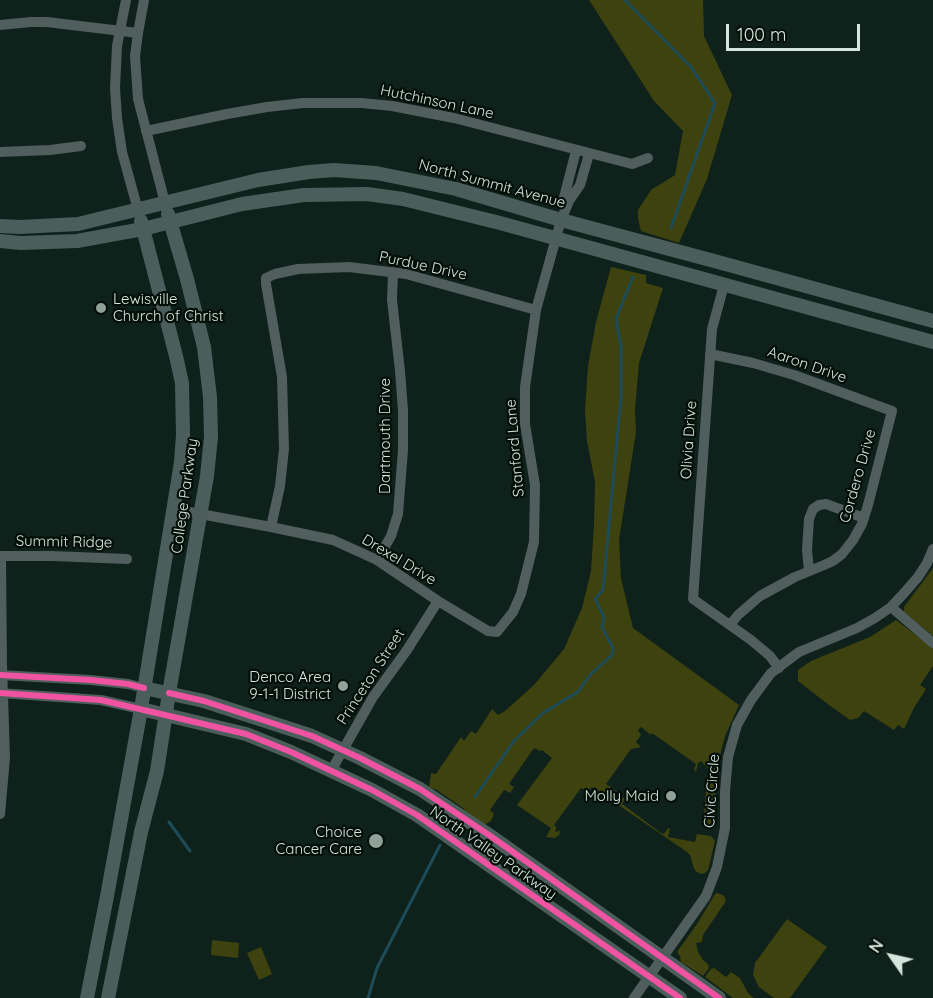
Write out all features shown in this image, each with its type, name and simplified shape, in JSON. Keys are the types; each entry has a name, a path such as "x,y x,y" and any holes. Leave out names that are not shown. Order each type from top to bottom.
{"main road":[{"name":"North Summit Avenue","path":"0,226 78,224 258,180 309,172 344,171 386,174 456,189 561,220 933,321"},
{"path":"0,241 21,243 77,241 171,222 242,204 304,195 367,194 403,199 556,238 933,342"},
{"name":"College Parkway","path":"108,998 141,832 157,771 207,476 211,436 210,397 204,346 165,203"},
{"name":"College Parkway","path":"87,998 141,709 181,462 183,435 182,383 138,210"},
{"path":"718,262 724,285"},
{"name":"North Valley Parkway","path":"144,688 204,701 312,736 420,789 489,835 719,998"},
{"name":"North Valley Parkway","path":"141,709 246,734 291,752 372,790 417,815 680,998"}],"street":[{"name":"College Parkway","path":"126,0 119,30 115,72 117,118 122,152 138,210"},
{"name":"College Parkway","path":"144,0 135,56 136,82 138,99 165,203"},
{"path":"0,25 47,22 138,33"},
{"name":"Hutchinson Lane","path":"146,131 267,107 303,103 361,103 392,106 454,118 632,164 648,158"},
{"path":"0,152 81,146"},
{"name":"Stanford Lane","path":"561,220 562,204 576,151"},
{"name":"Stanford Lane","path":"497,632 513,612 521,594 534,542 535,485 525,424 525,387 536,310 561,220 569,201 580,185 589,154"},
{"name":"Purdue Drive","path":"271,527 280,486 284,449 282,376 266,278 298,268 349,267 393,272 536,310"},
{"name":"Dartmouth Drive","path":"377,560 391,536 398,514 403,450 403,410 392,300 393,272"},
{"name":"Olivia Drive","path":"724,285 714,319 710,354 693,599 730,625"},
{"name":"Aaron Drive","path":"710,354 794,375 892,411"},
{"name":"Cordero Drive","path":"730,625 760,596 795,577 824,566 842,554 853,540 864,518 892,411"},
{"path":"809,571 807,550 809,519 813,509 826,504 864,518"},
{"name":"Drexel Drive","path":"173,509 326,538 377,560 438,601 488,631 497,632"},
{"name":"Civic Circle","path":"634,998 706,897 717,867 725,828 728,757 737,725 751,700 771,673 799,652 857,628 891,607 918,577 933,549"},
{"path":"0,814 5,758 1,693 1,556"},
{"name":"Summit Ridge","path":"1,556 127,559"},
{"name":"Princeton Street","path":"331,771 373,697 407,650 438,601"},
{"path":"891,607 933,643"},
{"path":"730,625 760,648 779,668"},
{"name":"North Valley Parkway","path":"1,675 91,680 144,688"},
{"name":"North Valley Parkway","path":"1,693 101,700 141,709"}],"green space":[{"path":"589,0 703,0 704,36 732,95 707,179 679,243 641,231 638,210 651,190 675,175 683,131 654,101"},
{"path":"611,267 646,275 646,283 663,288 639,363 635,410 636,432 619,540 621,578 633,628 739,705 725,736 716,771 712,773 701,761 698,763 696,772 694,770 696,764 641,727 638,730 641,735 636,742 641,747 631,749 606,784 618,792 614,792 613,797 626,798 622,804 661,833 664,834 668,828 670,829 668,837 695,842 697,834 711,836 715,841 708,870 704,874 694,869 687,852 592,787 587,791 581,788 554,825 557,828 555,831 560,832 559,835 555,838 546,837 551,828 517,805 552,758 542,750 534,748 509,784 514,787 510,793 504,790 490,810 494,814 491,821 484,825 437,790 429,787 431,773 436,774 461,737 464,741 471,731 476,734 492,709 498,715 505,711 534,685 564,649 582,608 591,571 594,524 595,482 587,441 585,410 588,366 596,322"},
{"path":"933,568 933,636 904,612 904,607"},
{"path":"896,620 933,648 933,666 920,685 926,689 904,729 898,725 894,730 864,711 858,718 850,720 798,681 798,670 811,661 870,637"},
{"path":"711,783 715,789 716,822 712,825 708,824 704,818 706,789"},
{"path":"715,894 724,896 726,901 703,935 702,942 696,943 698,952 709,968 703,976 681,962 677,952"},
{"path":"787,919 827,947 790,998 774,998 759,987 753,975 755,963"},
{"path":"212,940 239,943 238,958 211,955"},
{"path":"261,947 272,974 259,980 247,953"},
{"path":"714,968 726,977 731,972 740,978 748,993 754,998 733,998 705,977"}],"waterway":[{"path":"625,0 691,67 715,103 671,228"},
{"path":"475,797 514,741 543,713 578,692 590,675 612,655 613,648 602,627 604,617 595,599 603,590 621,397 621,347 616,319 633,277"},
{"path":"169,822 190,851"},
{"path":"368,998 377,968 440,845"}],"cycle path":[{"path":"0,675 91,680 144,688"},
{"path":"0,693 101,700 246,734 291,752 372,790 417,815 680,998"},
{"path":"169,693 204,701 312,736 420,789 489,835 719,998"}],"place":[{"name":"Lewisville Church of Christ","path":"101,308"},
{"name":"Denco Area 9-1-1 District","path":"343,686"},
{"name":"Molly Maid","path":"671,796"},
{"name":"Choice Cancer Care","path":"376,841"}]}
